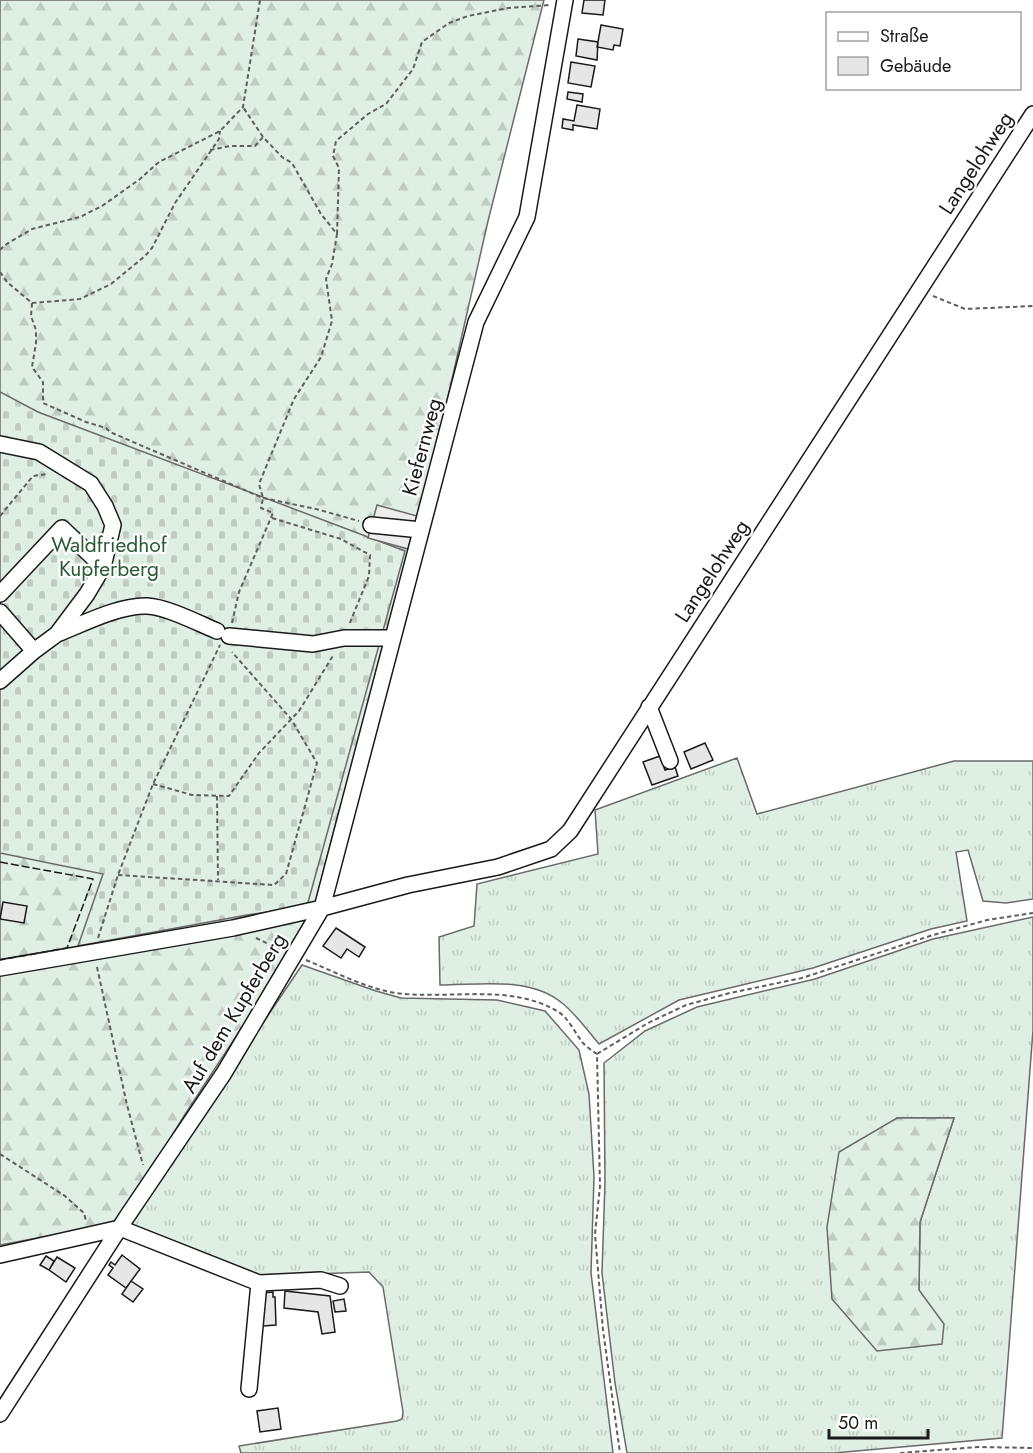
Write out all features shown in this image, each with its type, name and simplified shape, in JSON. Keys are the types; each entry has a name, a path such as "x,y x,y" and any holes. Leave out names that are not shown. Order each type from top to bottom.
{"street":[{"name":"Kiefernweg","path":"322,908 476,322 527,217 565,3"},
{"name":"Langelohweg","path":"322,908 408,885 498,867 551,849 570,831 1033,114"},
{"path":"1,446 39,452 91,484 105,506 112,525 103,567 87,594 57,634"},
{"path":"371,525 422,530"},
{"path":"0,594 62,528 103,567"},
{"path":"0,681 57,634 117,611 147,606 179,615 223,636 313,644 344,638 393,638"},
{"path":"0,612 34,651"},
{"path":"649,707 670,761"},
{"name":"Auf dem Kupferberg","path":"0,968 233,928 322,908"},
{"name":"Auf dem Kupferberg","path":"0,1414 120,1228 224,1073 322,908"},
{"path":"0,1255 120,1228 259,1282 321,1280 340,1286"},
{"path":"249,1389 259,1282"}],"path":[{"path":"0,250 5,244 32,229 80,217 102,206 140,179 159,162 220,131 243,107 260,0"},
{"path":"149,1186 127,1105 94,951 118,875 153,784 223,636 239,592 272,519 273,513 261,508 263,498 259,484 294,399 321,357 332,321 326,279 332,264 337,234 339,168 333,156 336,141 368,114 386,104 413,69 422,42 449,23 468,16 508,8 565,3"},
{"path":"243,107 263,137 282,157 292,162 321,214 337,234"},
{"path":"0,272 7,282 32,303 80,298 111,284 152,248 175,203 219,139 220,131"},
{"path":"210,150 230,146 255,146 263,137"},
{"path":"921,288 937,299 965,309 1033,306"},
{"path":"32,303 31,316 36,330 32,367 43,382 43,403 106,428 110,432 263,498 316,509 371,525"},
{"path":"0,516 33,476 48,474 55,478"},
{"path":"153,784 192,795 228,796 259,753 299,711 344,638 369,576 370,555 341,539 272,519"},
{"path":"118,875 274,885 286,874 317,763 291,719 223,636"},
{"path":"217,796 218,880"},
{"path":"597,1054 648,1023 686,1005 802,978 933,935 987,920 1033,913"},
{"path":"233,928 368,985 395,993 505,995 534,999 560,1012 584,1044 597,1054"},
{"path":"597,1054 600,1186 596,1234 603,1330 620,1453"},
{"path":"0,1154 65,1196 84,1213 90,1236"},
{"path":"900,1453 978,1447 1033,1448"},
{"path":"1021,1453 1024,1448"}],"green space":[{"name":"Waldfriedhof Kupferberg","path":"0,0 544,0 488,221 393,638 339,811 310,923 138,1191 112,1224 0,1245"},
{"name":"Waldfriedhof Kupferberg","path":"0,392 38,412 405,551 307,906 78,946 103,874 0,853"},
{"path":"737,758 757,814 954,761 1033,761 1033,899 1006,903 983,901 968,850 956,852 967,921 931,929 813,968 679,1000 599,1044 567,1007 549,994 520,985 440,985 439,937 474,926 477,884 598,854 595,810"},
{"path":"1033,917 1033,1030 1002,1438 834,1453 627,1453 615,1383 602,1273 605,1182 604,1063 645,1031 697,1007 815,979 933,939","holes":["897,1118 954,1118 920,1222 919,1290"]},
{"path":"302,965 401,998 497,1000 545,1011 579,1050 589,1094 594,1177 591,1273 613,1453 241,1453 239,1446 397,1421 402,1419 403,1412 383,1287 369,1272 257,1276 128,1228 129,1222"},
{"path":"897,1118 954,1118 920,1222 919,1290 944,1324 942,1344 877,1351 832,1299 827,1227 839,1152"}],"shaded area":[{"path":"377,505 417,516 408,549 368,538"}],"building":[{"path":"584,0 605,0 603,15 582,13"},
{"path":"601,25 623,29 620,46 614,45 613,50 597,47"},
{"path":"578,39 598,42 597,60 576,56"},
{"path":"571,62 595,66 591,87 568,83"},
{"path":"568,92 583,94 582,102 567,99"},
{"path":"577,105 600,109 597,129 573,125 573,130 562,128 563,119 574,121"},
{"path":"705,743 713,760 691,769 684,752"},
{"path":"660,756 665,770 675,767 678,776 652,785 643,762"},
{"path":"3,902 27,906 24,923 0,919"},
{"path":"336,928 365,947 359,957 347,949 341,958 323,946"},
{"path":"122,1255 140,1269 126,1288 108,1275 113,1268 109,1265 111,1262 115,1265"},
{"path":"46,1256 54,1261 49,1270 40,1265"},
{"path":"57,1257 75,1268 66,1282 49,1270"},
{"path":"131,1281 143,1289 133,1302 122,1294"},
{"path":"285,1291 330,1296 335,1332 322,1334 318,1312 284,1308"},
{"path":"273,1292 276,1325 263,1326 262,1293"},
{"path":"344,1299 346,1311 335,1312 333,1301"},
{"path":"278,1408 281,1429 260,1432 257,1411"}],"fence":[{"path":"0,862 93,879 67,948 0,960"}]}
